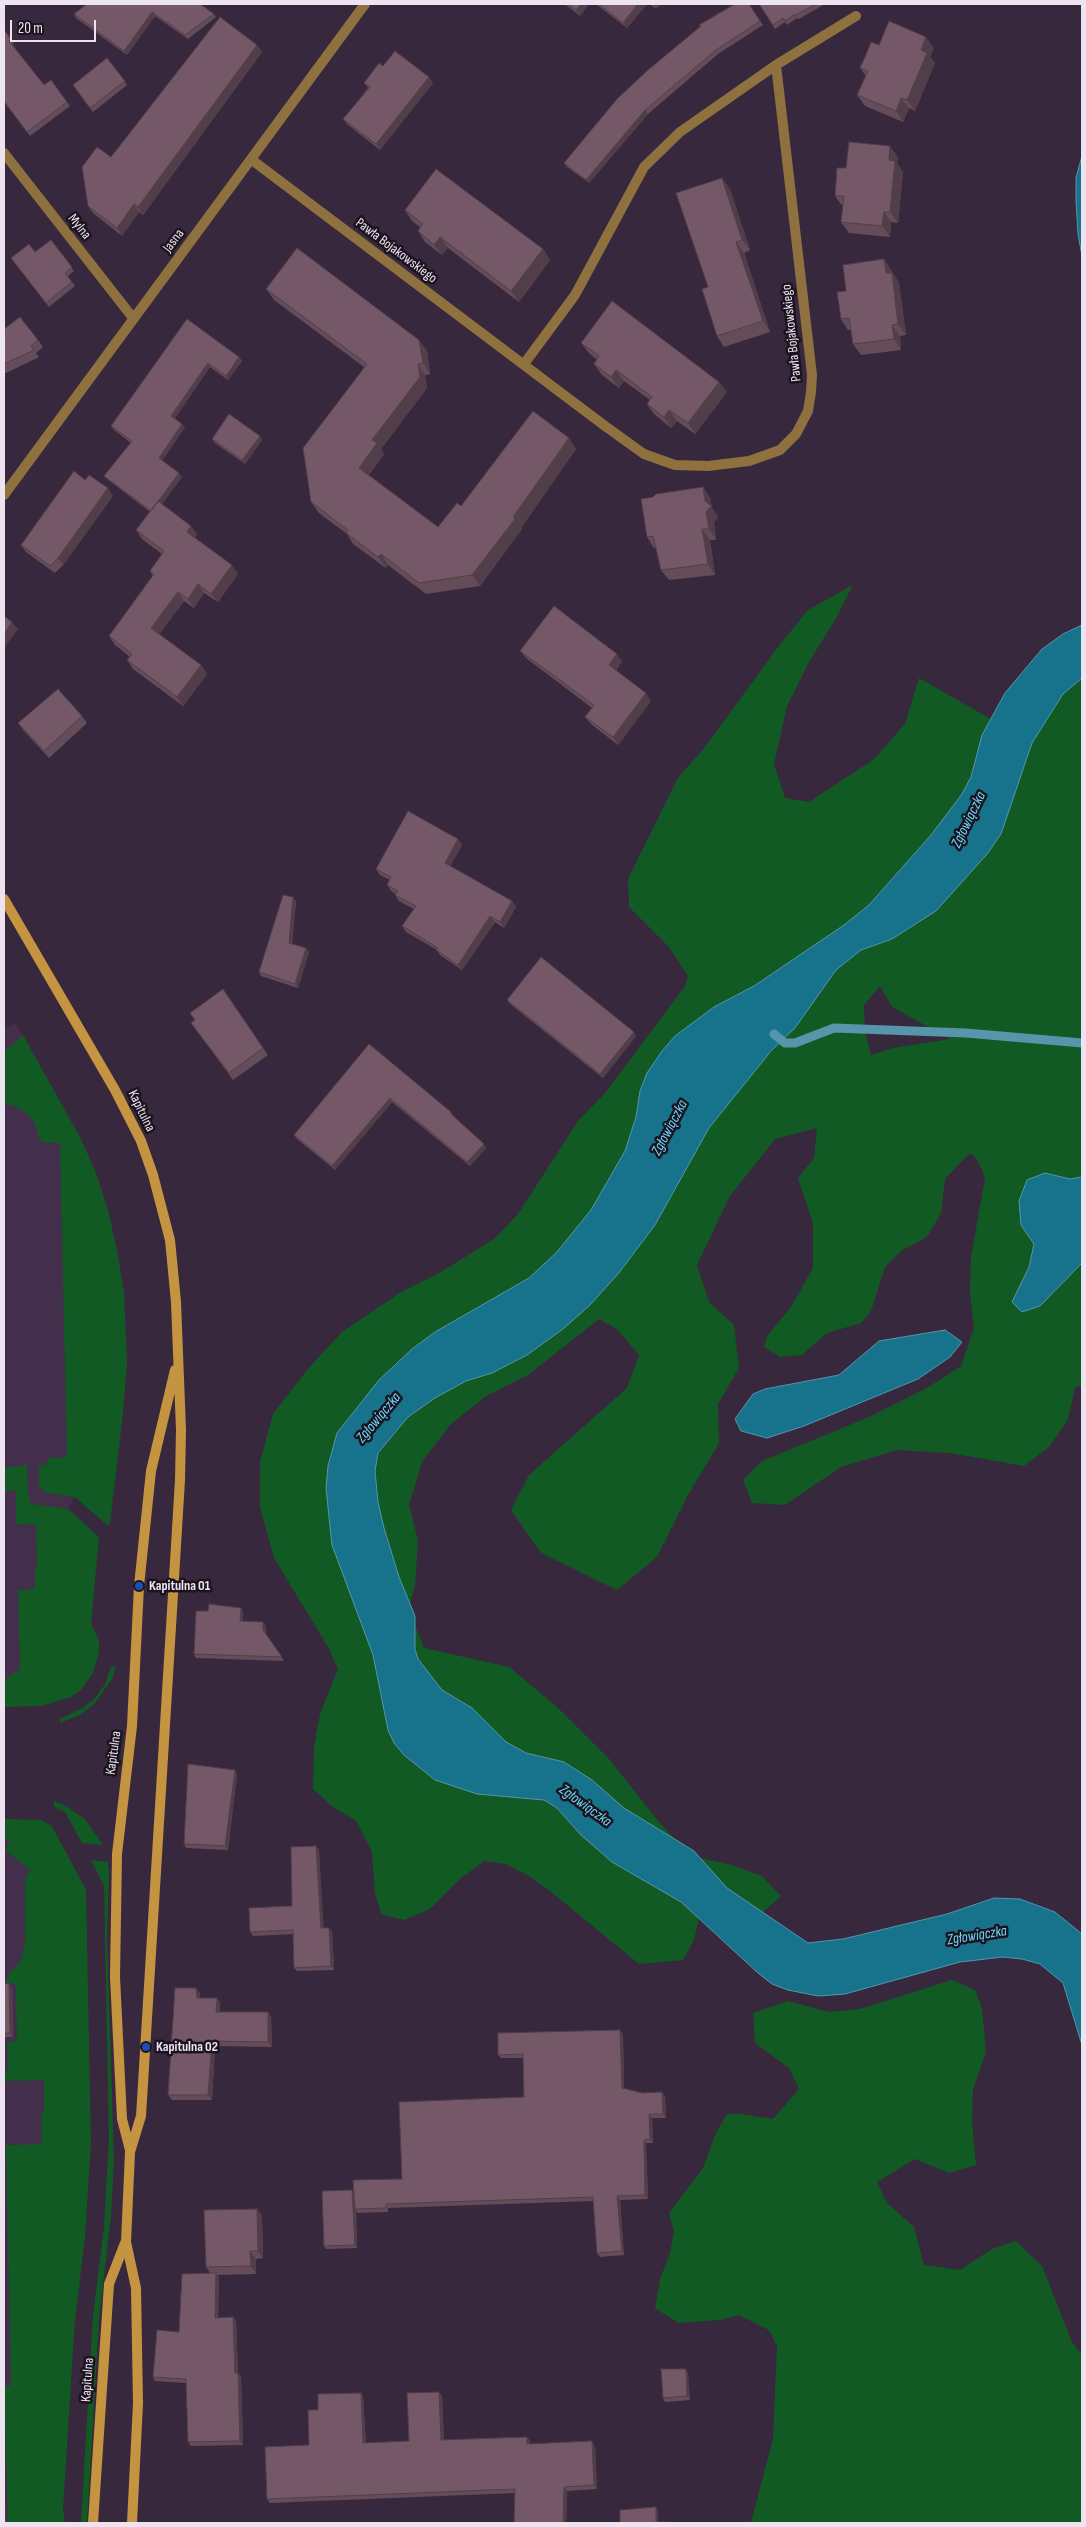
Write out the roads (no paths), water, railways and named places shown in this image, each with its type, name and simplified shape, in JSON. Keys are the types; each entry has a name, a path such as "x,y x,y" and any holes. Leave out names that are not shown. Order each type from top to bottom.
{"street":[{"name":"Jasna","path":"4,495 366,4"},
{"path":"524,364 575,295 644,167 680,132 776,65 856,16"},
{"name":"Pawła Bojakowskiego","path":"252,160 644,454 675,465 708,466 749,461 780,450 796,434 808,410 812,375 776,65"},
{"name":"Mylna","path":"4,153 133,318"},
{"name":"Kapitulna","path":"4,899 115,1090 140,1141 154,1175 170,1240 176,1302 181,1430 180,1480 141,2116 130,2152 126,2242 136,2288 138,2403 132,2523"},
{"name":"Kapitulna","path":"130,2152 122,2120 116,1977 119,1832 132,1726 137,1604 151,1471 178,1360"},
{"name":"Kapitulna","path":"94,2523 109,2284 126,2242"}],"water":[{"path":"1082,156 1082,256 1078,234 1076,178"},
{"name":"Zgłowiączka","path":"1082,625 1082,678 1063,694 1032,743 1001,834 988,853 936,911 892,939 861,950 836,970 795,1028 771,1051 709,1128 655,1225 618,1274 590,1305 563,1329 527,1355 492,1373 466,1381 435,1398 408,1417 378,1453 375,1471 378,1502 384,1528 399,1577 415,1616 415,1649 418,1659 442,1690 472,1708 506,1742 526,1753 564,1762 592,1780 624,1808 694,1851 727,1888 808,1943 843,1939 947,1914 994,1898 1020,1899 1055,1912 1082,1934 1082,2045 1063,1983 1040,1964 1022,1959 1003,1957 960,1962 845,1994 818,1996 788,1990 772,1984 681,1902 612,1862 581,1835 557,1808 544,1800 477,1794 435,1780 404,1755 394,1743 388,1730 373,1655 332,1545 326,1488 328,1466 337,1433 379,1380 412,1349 435,1332 529,1278 557,1252 591,1210 625,1151 636,1117 640,1091 647,1073 675,1036 714,1007 754,986 844,925 869,905 931,835 962,794 971,777 982,735 1005,693 1042,649 1063,634"},
{"path":"1045,1173 1070,1179 1082,1177 1082,1263 1040,1306 1022,1312 1012,1302 1029,1267 1034,1244 1021,1225 1019,1201 1027,1180"},
{"path":"945,1330 962,1342 950,1357 918,1379 804,1426 767,1438 741,1431 735,1419 753,1394 765,1389 839,1375 879,1341"}],"waterway":[{"path":"774,1034 785,1043 795,1043 834,1028 966,1033 1082,1043"}],"place":[{"name":"Kapitulna 01","path":"139,1586"},
{"name":"Kapitulna 02","path":"146,2047"}]}
